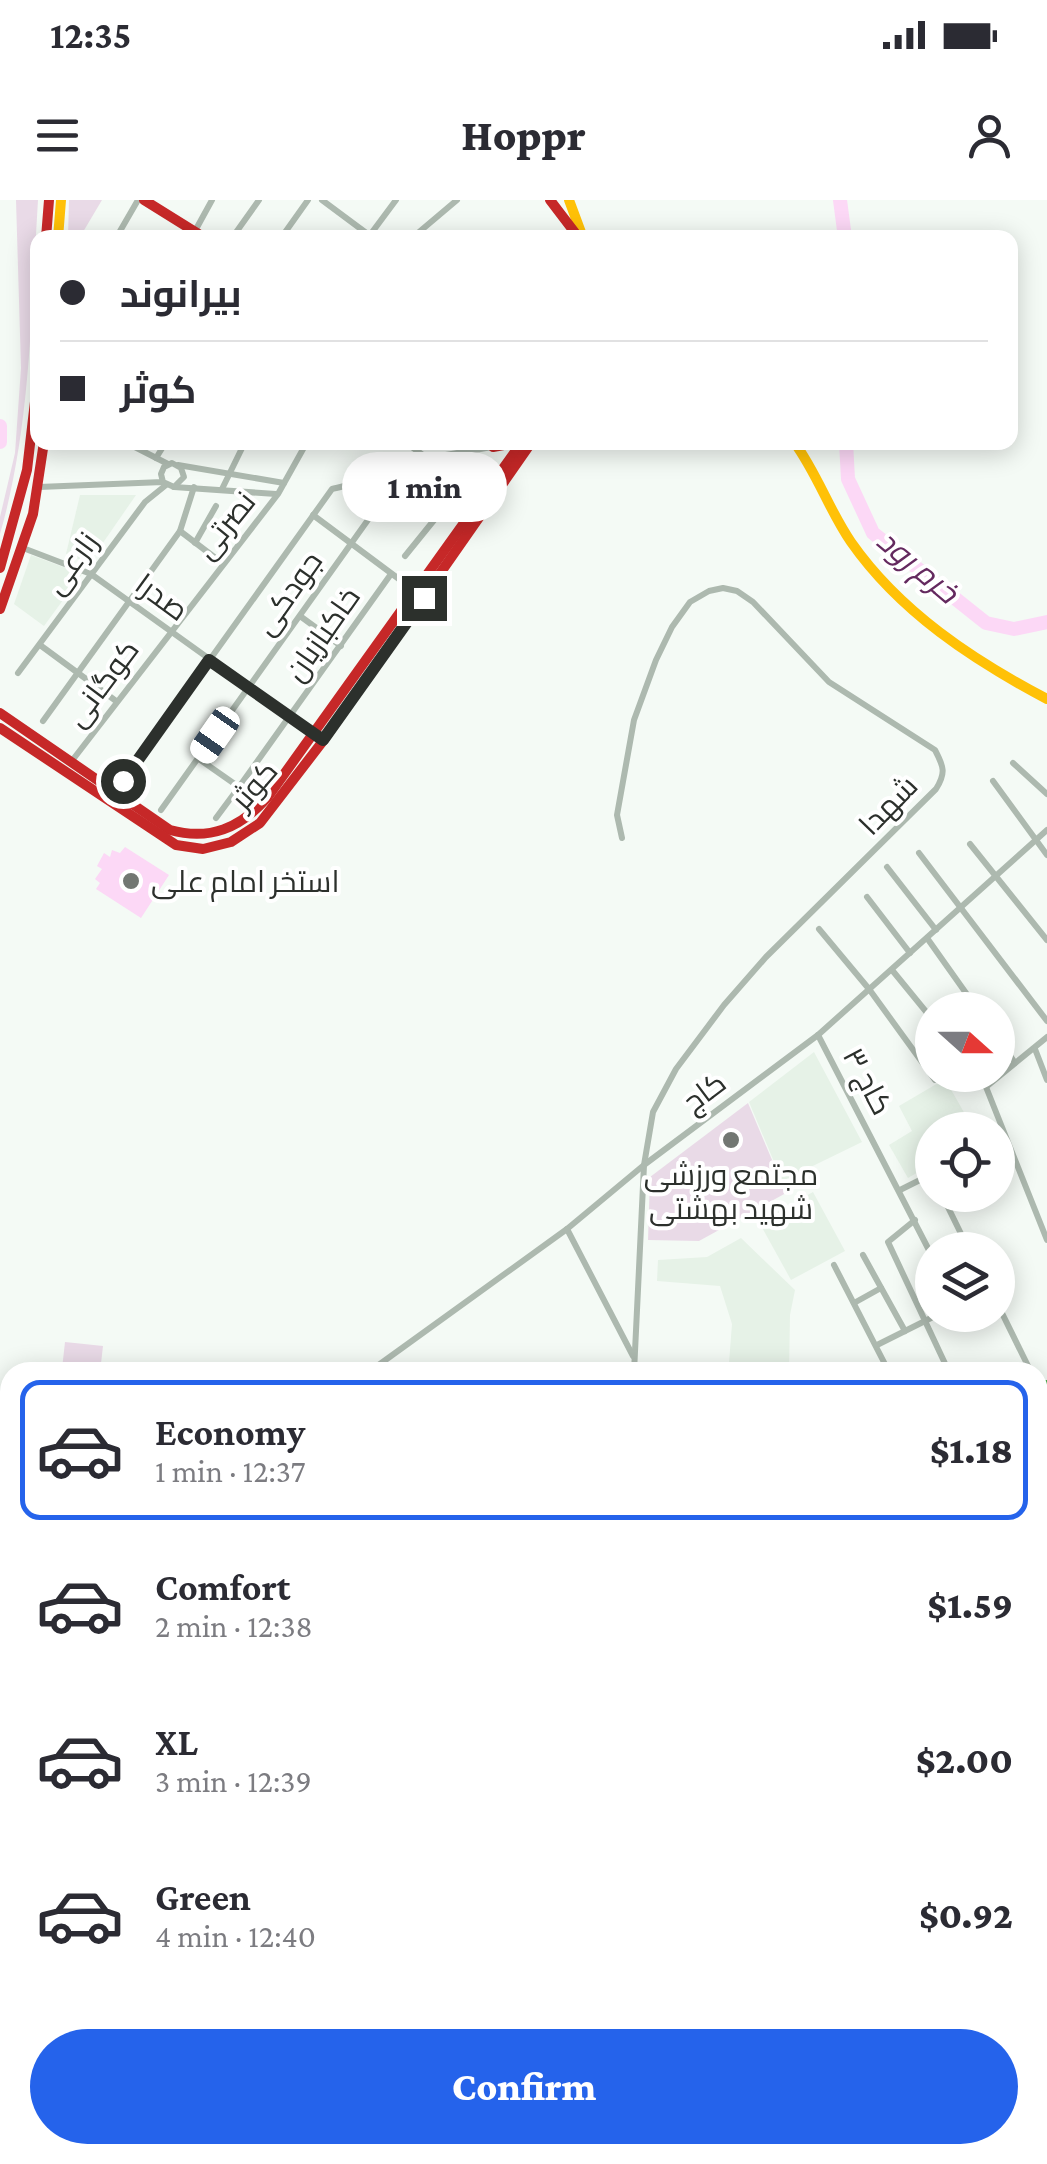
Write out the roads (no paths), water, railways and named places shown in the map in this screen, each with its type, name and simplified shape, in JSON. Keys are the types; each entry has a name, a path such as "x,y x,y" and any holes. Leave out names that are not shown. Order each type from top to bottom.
{"main road":[{"path":"47,230 49,200"},
{"path":"59,230 61,200"},
{"path":"141,200 193,230"},
{"path":"550,200 574,230"},
{"path":"569,200 578,230"},
{"path":"0,568 30,450"},
{"path":"0,609 23,548 42,472 43,450"},
{"name":"کوثر","path":"420,595 516,450"},
{"name":"کوثر","path":"1,718 176,845 203,849 231,842 260,823 526,450"},
{"path":"800,450 818,476 851,541 894,590 968,652 1047,700"},
{"path":"28,470 42,472"},
{"name":"کوثر","path":"1,718 71,762 102,790"}],"street":[{"path":"121,230 141,200"},
{"path":"201,230 212,200"},
{"path":"238,230 259,200"},
{"path":"287,230 308,200"},
{"path":"322,200 360,230"},
{"path":"373,230 396,200"},
{"path":"421,230 457,200"},
{"path":"140,450 168,464 284,483"},
{"path":"156,458 161,450"},
{"path":"222,488 241,450"},
{"name":"نصرتی","path":"170,630 278,494 303,450"},
{"path":"416,450 428,458"},
{"path":"353,471 477,450"},
{"path":"464,488 473,482 480,468 469,453"},
{"path":"168,464 162,470 168,485"},
{"path":"168,485 184,477 178,465"},
{"path":"123,781 332,489 436,468 453,476 464,488 467,510 454,540"},
{"name":"جودکی","path":"161,810 400,475"},
{"path":"394,482 439,514 405,556"},
{"path":"38,486 168,485 278,494"},
{"name":"زارعی","path":"18,674 145,502 168,485"},
{"path":"43,722 180,531 194,488"},
{"path":"195,543 216,506"},
{"path":"313,515 420,595"},
{"path":"180,531 222,564"},
{"name":"صدرا","path":"23,548 92,574 318,738"},
{"name":"خاکبازیان","path":"216,818 391,574"},
{"name":"شهدا","path":"622,838 616,815 634,720 656,660 690,602 724,588 753,602 829,682 935,750 945,775 936,790 766,957 676,1069 654,1112 644,1165 634,1360"},
{"path":"300,616 341,646"},
{"name":"کوگانی","path":"71,762 170,630"},
{"path":"40,644 116,702"},
{"path":"198,758 239,787"},
{"path":"1013,763 1047,794"},
{"path":"993,781 1047,855"},
{"name":"کاج","path":"383,1362 567,1228 644,1165 818,1035 1047,830"},
{"path":"970,844 1047,940"},
{"path":"919,853 1047,1021"},
{"path":"887,867 936,930"},
{"path":"867,897 910,953"},
{"path":"819,929 915,1051"},
{"path":"927,938 965,992"},
{"path":"892,969 915,998"},
{"name":"کاج ۳","path":"818,1035 921,1232"},
{"path":"1016,1064 1047,1038"},
{"path":"1034,1048 1047,1080"},
{"path":"1015,1155 1047,1240"},
{"path":"900,1190 915,1183"},
{"path":"915,1220 888,1242 915,1300"},
{"path":"567,1228 634,1360"},
{"path":"864,1255 905,1331"},
{"path":"834,1266 885,1362"},
{"path":"854,1303 881,1288"},
{"path":"877,1345 915,1326"},
{"path":"930,1332 944,1362"},
{"path":"1011,1332 1027,1362"}],"waterway":[{"name":"خرم رود","path":"840,200 844,230"},
{"name":"خرم رود","path":"0,426 0,442"},
{"name":"خرم رود","path":"846,450 848,479 873,533 986,623 1014,629 1047,622"}],"place":[{"name":"استخر امام علی","path":"131,881"},
{"name":"مجتمع ورزشی شهید بهشتی","path":"731,1140"}]}
